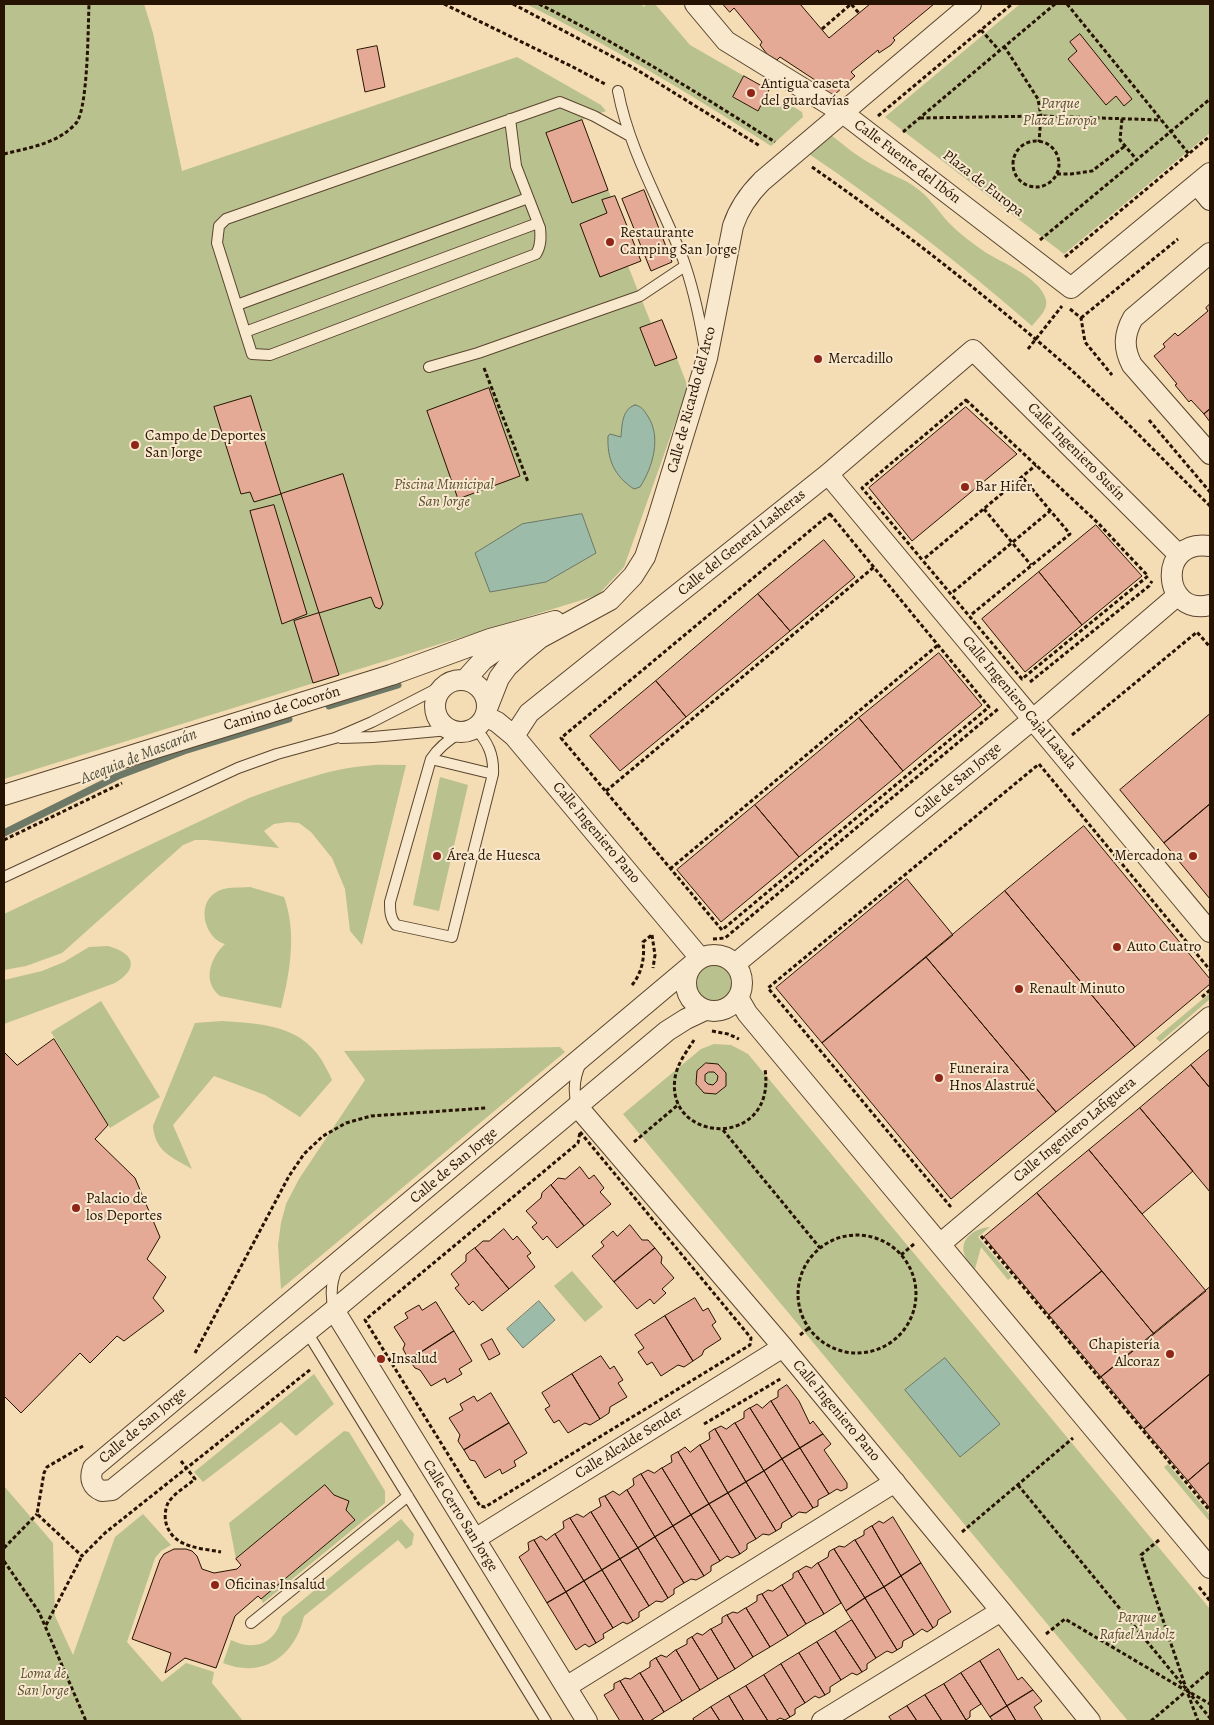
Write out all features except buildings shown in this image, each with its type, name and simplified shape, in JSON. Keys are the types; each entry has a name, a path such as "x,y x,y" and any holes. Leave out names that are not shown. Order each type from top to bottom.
{"street":[{"name":"Calle Fuente del Ibón","path":"695,4 726,42 843,113 1064,297"},
{"name":"Calle de Ricardo del Arco","path":"471,722 499,678 523,652 540,638 610,600 622,590 645,557 658,521 707,358 731,234 738,210 762,181 971,4"},
{"path":"1064,297 1204,178 1210,200"},
{"path":"1210,253 1134,318 1128,328 1126,337 1128,356 1132,365 1210,454"},
{"name":"Calle del General Lasheras","path":"514,736 529,712 828,474 973,350"},
{"name":"Calle Ingeniero Susín","path":"973,350 1180,555"},
{"name":"Calle Ingeniero Cajal Lasala","path":"828,474 1210,932"},
{"path":"1210,546 1194,546 1186,549 1172,568 1171,575 1171,582 1178,595 1191,605 1210,605"},
{"name":"Calle de San Jorge","path":"735,964 1032,720 1178,595"},
{"name":"Camino de Cocorón","path":"4,795 416,667 490,639 584,613"},
{"name":"Camino de Cocorón","path":"453,682 528,628"},
{"path":"416,667 427,667 453,682 470,681 479,686 485,695 471,722 438,719 434,709 436,698 453,682"},
{"name":"Calle Ingeniero Pano","path":"471,722 497,722 514,736 697,961"},
{"path":"709,955 719,955 728,958 735,964 743,980 742,990 732,1006 715,1012 697,1006 687,991 686,981 688,972 697,961 709,955"},
{"name":"Calle de San Jorge","path":"697,961 93,1468 91,1479 93,1485 102,1491 112,1490 334,1310 667,1031 686,1019 706,1010"},
{"path":"738,999 747,1013 1210,1568"},
{"name":"Calle Ingeniero Lafiguera","path":"940,1244 1210,1017"},
{"name":"Calle Ingeniero Pano","path":"577,1106 790,1342 895,1482 1090,1721"},
{"name":"Calle Cerro San Jorge","path":"334,1310 587,1721"},
{"name":"Calle Alcalde Sender","path":"475,1539 790,1342"},
{"path":"566,1687 895,1482"},
{"path":"822,1721 1001,1610"}],"lane":[{"path":"618,91 622,114 630,136 685,266 698,306 707,358"},
{"path":"510,119 516,166 538,223 541,239 539,250 536,254 270,355 252,354 217,243 219,226 226,219 510,119 560,102 594,116 630,136"},
{"path":"236,305 528,198"},
{"path":"245,332 538,223"},
{"path":"429,367 478,353 640,296 685,266"},
{"path":"4,877 238,768 277,754 335,738 453,682"},
{"path":"335,738 373,737 471,722"},
{"path":"471,722 490,749 493,761 493,774 452,937 396,925 392,919 390,902 431,759 448,739 471,722"},
{"path":"431,759 493,774"},
{"path":"577,1106 574,1089 575,1080 577,1071 586,1056"},
{"path":"334,1310 331,1292 332,1284 334,1275 343,1259"},
{"path":"307,1332 546,1721"},
{"path":"251,1623 408,1496"}],"path":[{"path":"4,154 47,142 65,133 77,122 82,104 89,4"},
{"path":"444,4 618,91"},
{"path":"512,4 634,68 760,146"},
{"path":"539,4 640,58 706,97 875,211 997,307 1035,340 1100,398 1210,506"},
{"path":"822,29 851,4 859,13"},
{"path":"884,123 876,117 1012,4"},
{"path":"899,135 1055,4"},
{"path":"1066,4 1189,154"},
{"path":"981,30 999,50"},
{"path":"1004,46 1038,99 1041,116 1040,142"},
{"path":"1038,242 1210,99"},
{"path":"920,118 1041,116 1161,120"},
{"path":"1122,119 1120,140 1137,160"},
{"path":"1061,260 1210,136"},
{"path":"1040,142 1052,148 1056,154 1059,167 1057,174 1047,184 1033,187 1026,185 1016,175 1013,168 1015,154 1026,144 1040,142"},
{"path":"1057,174 1092,171 1125,146"},
{"path":"1081,318 1178,239"},
{"path":"1028,349 1064,297 1081,318 1085,342 1114,378"},
{"path":"478,353 528,482"},
{"path":"966,400 1036,465 1098,523 1148,576 1022,679 862,488 966,400"},
{"path":"1144,414 1210,492"},
{"path":"922,560 1036,465"},
{"path":"970,616 1070,534 1022,477"},
{"path":"984,509 1031,565"},
{"path":"951,594 1050,511"},
{"path":"830,514 874,568 989,707 722,930 561,738 830,514"},
{"path":"606,791 874,568"},
{"path":"1078,743 1071,735 1197,632 1210,647"},
{"path":"670,869 938,646"},
{"path":"957,1200 950,1206 768,988 1039,764 1210,970"},
{"path":"650,928 655,945 652,975"},
{"path":"1196,1002 1210,990"},
{"path":"710,1031 728,1034 744,1042"},
{"path":"696,1038 684,1056 675,1078 676,1096 684,1112 705,1127 723,1130 740,1125 754,1114 763,1099 766,1087 764,1063 771,1070"},
{"path":"634,1142 679,1104"},
{"path":"723,1130 820,1248"},
{"path":"580,1132 751,1338 750,1345 485,1507 480,1506 365,1320 578,1143 580,1132"},
{"path":"860,1235 882,1241 901,1255 912,1275 915,1297 914,1309 907,1324 896,1338 876,1349 847,1352 826,1344 809,1328 799,1307 799,1285 807,1263 820,1248 838,1238 860,1235"},
{"path":"908,1236 920,1251"},
{"path":"981,1236 1210,1511"},
{"path":"901,1255 914,1244"},
{"path":"790,1342 809,1328"},
{"path":"194,1355 202,1349"},
{"path":"46,1626 82,1556 105,1533 324,1359"},
{"path":"960,1534 1074,1437 1080,1444"},
{"path":"4,1548 37,1514 44,1473 47,1467 86,1444"},
{"path":"168,1444 195,1479 169,1501 166,1511 166,1522 169,1532 176,1540 185,1545 220,1552"},
{"path":"1018,1485 1210,1718"},
{"path":"37,1514 82,1556"},
{"path":"1154,1533 1160,1540 1141,1555 1198,1721"},
{"path":"4,1560 39,1612 86,1721"},
{"path":"1198,1586 1210,1601"},
{"path":"1044,1636 1065,1619 1210,1704"},
{"path":"1151,1721 1210,1671"}],"green space":[{"name":"Piscina Municipal San Jorge","path":"4,4 144,4 153,33 182,171 517,57 601,105 606,111 582,120 611,197 615,196 641,261 628,266 651,323 662,320 688,387 624,567 598,595 4,779"},
{"path":"526,4 641,4 644,7 646,4 655,4 690,45 744,76 733,97 757,111 763,101 792,106 802,112 803,117 771,146 651,72"},
{"name":"Parque Plaza Europa","path":"1020,4 1210,4 1210,133 1064,254 885,117"},
{"path":"831,135 863,159 906,181 920,191 949,223 966,238 1035,283 1045,297 1046,305 1043,313 1032,326 924,237 809,154"},
{"path":"369,765 406,765 362,945 350,931 345,889 332,858 311,832 299,823 288,822 274,824 264,831 279,848 206,840 195,840 183,845 62,953 26,966 4,970 4,914 249,798 306,779 350,768"},
{"path":"440,777 468,785 439,911 413,905"},
{"path":"250,887 284,897 288,910 291,952 281,1008 220,996 211,984 210,970 212,963 225,944 212,936 208,929 205,921 206,905 209,898 219,891 227,888"},
{"path":"108,946 124,953 131,961 131,967 128,972 115,983 4,1024 4,980 42,971 64,962 89,947"},
{"path":"714,965 721,966 727,970 731,976 731,990 727,996 721,1000 714,1001 707,1000 701,996 697,990 696,983 697,976 701,970 707,966"},
{"path":"1210,993 1210,999 1160,1042 1156,1038"},
{"path":"101,1001 160,1097 110,1128 51,1032"},
{"path":"222,1021 264,1025 290,1032 312,1047 332,1080 300,1117 265,1095 214,1076 173,1125 192,1169 171,1157 161,1148 154,1135 153,1126 195,1023"},
{"name":"Parque Rafael Andolz","path":"714,1044 731,1045 748,1054 1210,1609 1210,1721 1128,1721 623,1114 701,1049"},
{"path":"560,1047 565,1052 281,1289 278,1245 286,1204 299,1179 365,1080 344,1051"},
{"path":"990,1227 978,1237 1012,1277 1008,1280 981,1247 975,1269 965,1256 963,1250 966,1239 979,1229"},
{"path":"572,1271 603,1307 585,1322 554,1286"},
{"path":"314,1374 334,1404 296,1436 281,1422 203,1482 194,1472"},
{"path":"344,1431 349,1432 385,1491 385,1503 263,1603 261,1599 354,1521 346,1510 349,1501 334,1495 324,1486 236,1559 229,1523"},
{"path":"1168,1464 1210,1515 1210,1522 1164,1467"},
{"name":"Loma de San Jorge","path":"4,1486 53,1543 55,1616 73,1655 115,1537 143,1514 171,1545 161,1551 155,1558 127,1642 162,1682 186,1663 214,1672 212,1683 243,1721 4,1721"},
{"path":"401,1519 414,1534 412,1545 406,1549 398,1540 304,1616 300,1630 285,1653 264,1666 251,1668 223,1663 231,1640 240,1644 256,1645 270,1639 279,1626 282,1617"}],"shaded area":[{"path":"635,405 643,410 652,423 655,442 652,461 645,479 640,487 634,489 621,478 613,466 609,452 608,436 610,434 621,437 625,414 627,410"},
{"path":"582,514 596,553 546,582 490,592 475,553 522,524"},
{"path":"539,1301 555,1320 523,1348 507,1329"},
{"path":"945,1358 1000,1424 960,1457 905,1390"}],"waterway":[{"name":"Acequia de Mascarán","path":"329,706 398,685"},
{"name":"Acequia de Mascarán","path":"4,833 118,776 184,751 289,719"}],"place":[{"name":"Antigua caseta del guardavías","path":"751,93"},
{"name":"Restaurante Camping San Jorge","path":"610,242"},
{"name":"Mercadillo","path":"818,359"},
{"name":"Campo de Deportes San Jorge","path":"135,445"},
{"name":"Bar Hifer","path":"965,487"},
{"name":"Área de Huesca","path":"437,856"},
{"name":"Mercadona","path":"1193,856"},
{"name":"Auto Cuatro","path":"1117,947"},
{"name":"Renault Minuto","path":"1019,989"},
{"name":"Funeraira Hnos Alastrué","path":"939,1078"},
{"name":"Palacio de los Deportes","path":"76,1208"},
{"name":"Chapistería Alcoraz","path":"1170,1354"},
{"name":"Insalud","path":"381,1359"},
{"name":"Oficinas Insalud","path":"215,1585"}]}
